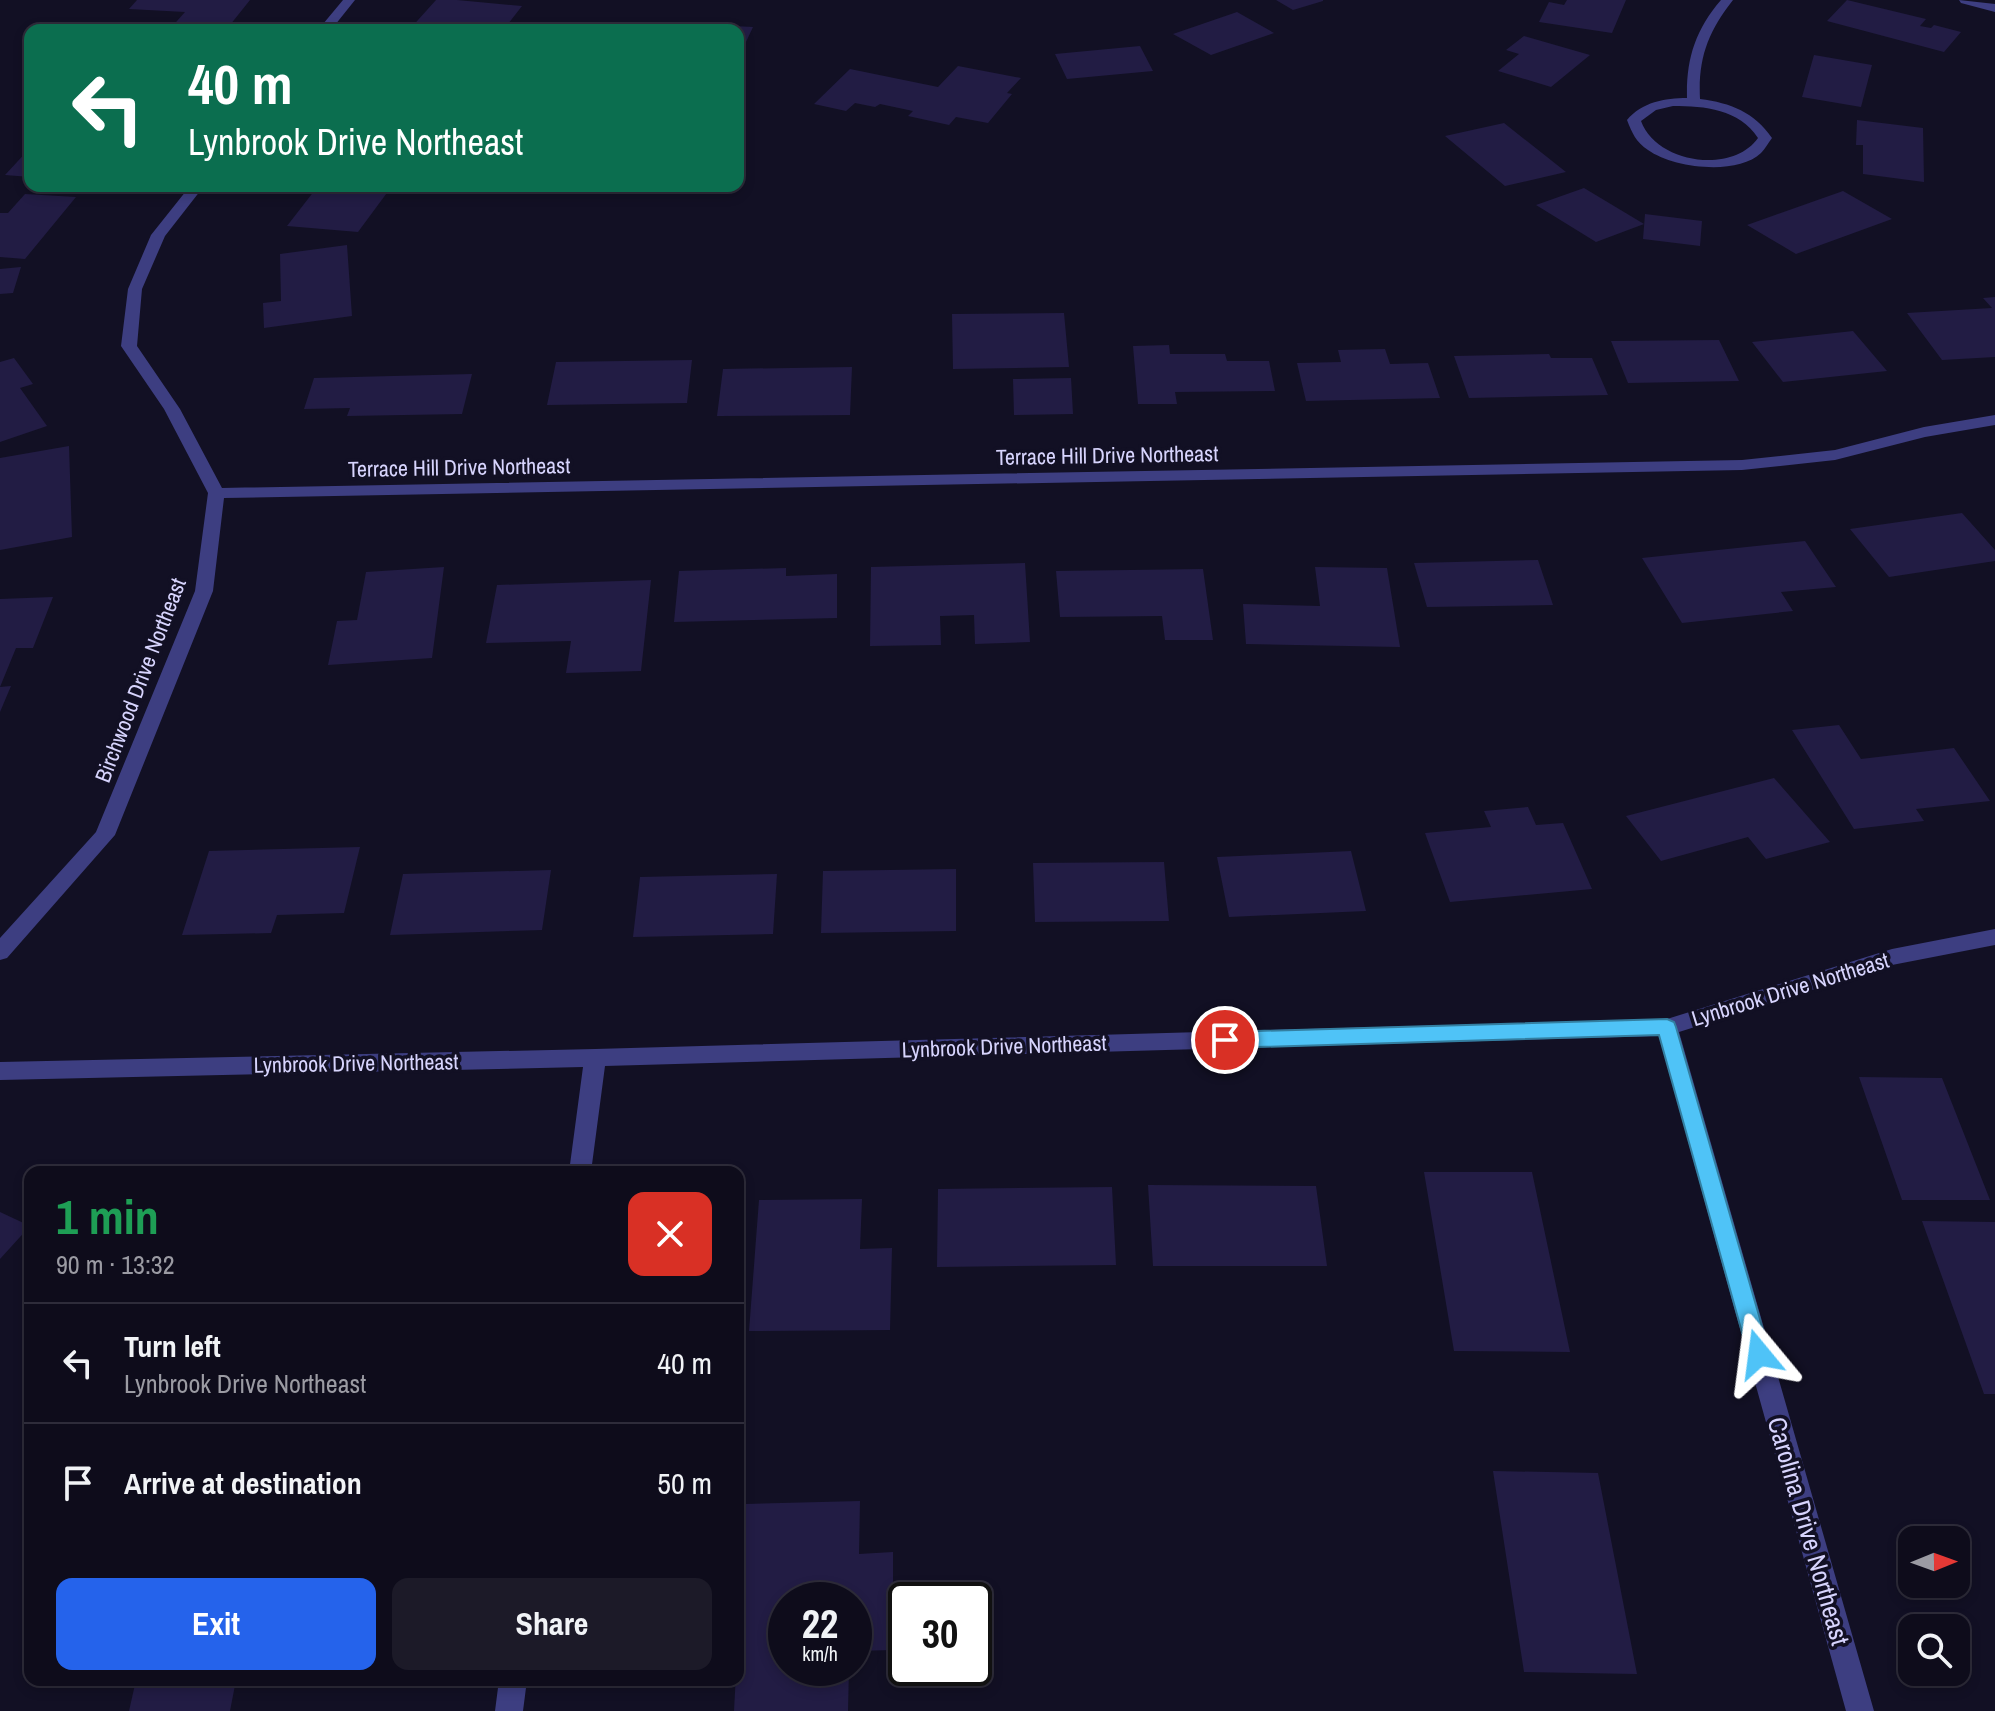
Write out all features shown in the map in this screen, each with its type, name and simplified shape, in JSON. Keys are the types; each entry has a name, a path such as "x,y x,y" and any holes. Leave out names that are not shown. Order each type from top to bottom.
{"street":[{"path":"329,24 349,0"},
{"path":"1694,102 1692,66 1708,20 1727,0"},
{"path":"1965,0 1995,8"},
{"path":"1694,102 1734,110 1749,118 1765,138 1762,147 1753,155 1738,160 1698,162 1657,151 1634,131 1634,120 1641,112 1655,105 1694,102"},
{"path":"192,192 158,235 135,289 129,346 172,409 216,493"},
{"name":"Terrace Hill Drive Northeast","path":"216,493 1742,465 1835,455 1924,432 1995,420"},
{"name":"Birchwood Drive Northeast","path":"0,952 105,835 204,591 216,493"},
{"name":"Lynbrook Drive Northeast","path":"0,1071 595,1058 1667,1027 1892,957 1995,937"},
{"name":"Carolina Drive Northeast","path":"1667,1027 1860,1711"},
{"path":"581,1166 595,1058"},
{"path":"509,1711 512,1686"}],"building":[{"path":"137,0 250,0 231,24 174,24 185,12 129,9"},
{"path":"436,0 522,6 508,24 414,24"},
{"path":"1276,0 1323,0 1323,1 1293,10"},
{"path":"1567,0 1626,0 1612,33 1539,22 1549,2 1564,5"},
{"path":"1847,0 1926,19 1920,26 1931,28 1934,25 1961,32 1944,52 1827,21"},
{"path":"1237,12 1274,33 1211,55 1173,34"},
{"path":"744,27 753,27 744,46"},
{"path":"1524,36 1590,55 1551,87 1498,71 1519,54 1506,50"},
{"path":"1140,46 1153,71 1067,79 1055,54"},
{"path":"1814,55 1872,65 1861,107 1802,97"},
{"path":"958,66 1021,78 1007,93 1012,94 988,123 956,117 949,125 908,116 913,111 880,104 875,107 855,103 846,111 814,104 850,69 938,87"},
{"path":"1857,120 1923,128 1924,182 1863,174 1863,145 1856,145"},
{"path":"1504,123 1566,172 1505,186 1445,136"},
{"path":"24,154 24,177 5,175"},
{"path":"1584,188 1644,224 1596,242 1536,205"},
{"path":"1843,191 1892,219 1796,254 1747,225"},
{"path":"313,192 388,192 358,232 287,226"},
{"path":"25,194 76,197 25,259 0,257 0,213 8,213"},
{"path":"1645,214 1702,221 1700,246 1643,239"},
{"path":"347,245 352,316 264,328 263,303 281,301 280,254"},
{"path":"21,267 13,293 0,294 0,269"},
{"path":"1995,297 1995,357 1942,360 1907,313 1992,308 1983,298"},
{"path":"1064,313 1069,367 953,369 952,314"},
{"path":"1853,331 1887,371 1783,382 1752,342"},
{"path":"1719,340 1739,381 1628,383 1611,341"},
{"path":"1169,345 1170,354 1225,354 1227,361 1269,361 1275,391 1175,392 1177,404 1138,404 1133,346"},
{"path":"1385,349 1390,364 1428,363 1440,398 1306,401 1297,363 1341,362 1338,350"},
{"path":"1549,354 1551,358 1592,358 1608,395 1469,398 1454,356"},
{"path":"14,358 33,384 20,388 47,426 0,442 0,362"},
{"path":"692,360 687,403 547,405 556,362"},
{"path":"852,367 850,415 717,416 723,369"},
{"path":"472,374 462,414 347,416 350,408 304,409 314,378"},
{"path":"1071,378 1073,414 1014,415 1013,379"},
{"path":"69,446 72,537 0,550 0,458"},
{"path":"1962,513 1995,550 1995,561 1889,577 1850,529"},
{"path":"1805,541 1836,587 1781,592 1793,611 1682,623 1642,558"},
{"path":"1538,560 1553,605 1427,607 1414,563"},
{"path":"1025,563 1030,642 975,644 974,615 940,616 941,645 870,646 871,567"},
{"path":"444,567 432,658 328,665 337,621 357,620 366,572"},
{"path":"1315,567 1387,568 1400,647 1246,644 1243,604 1320,606"},
{"path":"786,568 786,576 837,574 837,618 674,622 679,571"},
{"path":"1203,569 1213,640 1165,640 1162,616 1060,617 1056,571"},
{"path":"651,580 641,671 566,673 571,641 486,643 497,585"},
{"path":"53,597 33,648 16,648 0,687 0,599"},
{"path":"11,686 0,712 0,687"},
{"path":"1839,725 1861,759 1954,748 1990,801 1916,809 1924,821 1854,829 1792,730"},
{"path":"1774,778 1830,842 1766,859 1748,837 1661,861 1626,816"},
{"path":"1528,807 1536,825 1563,823 1592,889 1450,902 1425,833 1491,827 1484,811"},
{"path":"360,847 344,913 277,915 271,933 182,935 209,851"},
{"path":"1351,851 1366,911 1229,917 1217,857"},
{"path":"1164,862 1169,921 1035,922 1033,863"},
{"path":"956,869 956,931 821,933 823,871"},
{"path":"551,870 542,930 390,935 403,874"},
{"path":"777,874 773,934 633,937 640,877"},
{"path":"1859,1077 1942,1078 1990,1200 1902,1200"},
{"path":"1424,1172 1532,1172 1570,1352 1454,1351"},
{"path":"1148,1185 1316,1186 1327,1266 1153,1266"},
{"path":"1112,1187 1116,1265 937,1267 938,1189"},
{"path":"862,1199 860,1249 892,1248 890,1330 749,1331 759,1200"},
{"path":"0,1212 24,1223 24,1233 0,1259"},
{"path":"1922,1221 1995,1222 1995,1394 1984,1394"},
{"path":"1493,1471 1598,1473 1637,1674 1524,1672"},
{"path":"860,1501 859,1554 893,1552 893,1582 888,1582 888,1650 872,1651 872,1582 768,1582 768,1686 849,1686 848,1711 734,1711 735,1686 744,1686 745,1504"},
{"path":"135,1686 235,1686 230,1711 129,1711"}],"route":[{"path":"1225,1040 1667,1027 1759,1354"}]}
